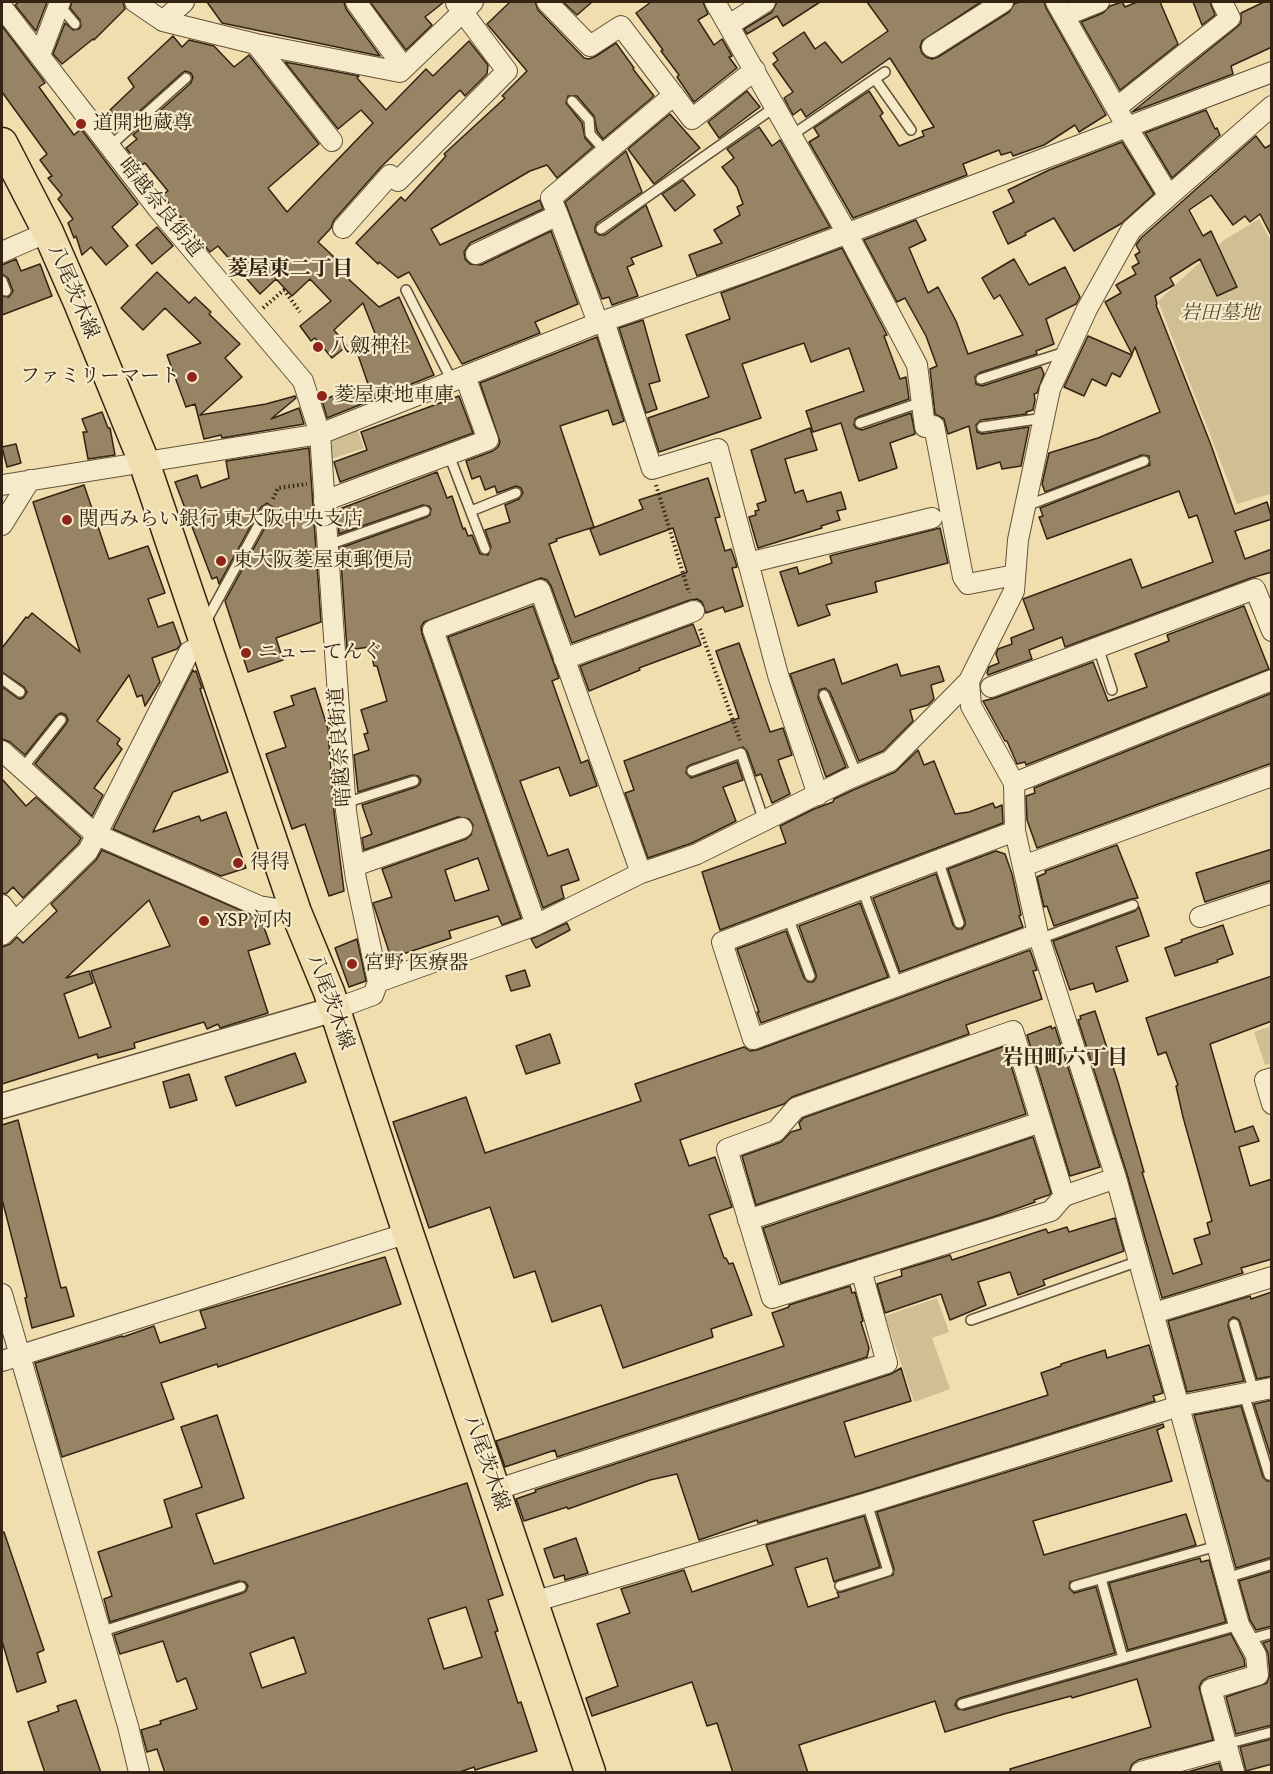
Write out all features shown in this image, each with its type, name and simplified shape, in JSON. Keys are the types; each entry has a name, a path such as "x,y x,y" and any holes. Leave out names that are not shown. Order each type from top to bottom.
{"main road":[{"name":"八尾茨木線","path":"2,143 48,232 144,462 296,912 335,1009 590,1773"}],"street":[{"path":"135,2 163,21 256,44 399,72 464,5 507,70 398,181 390,175 343,228"},
{"path":"163,21 184,2"},
{"path":"356,2 404,68"},
{"path":"547,2 590,46 621,26 692,119 755,70"},
{"path":"715,2 847,233 917,365 925,427 934,426 963,577 968,584 1015,575"},
{"path":"729,25 765,2"},
{"path":"932,47 1004,2"},
{"path":"1099,2 1060,9 1169,196"},
{"path":"1116,108 1230,18 1221,2"},
{"path":"40,55 59,3"},
{"name":"暗越奈良街道","path":"2,8 158,209 303,381 320,434 345,802 354,866 378,982"},
{"path":"256,44 332,141"},
{"path":"2,485 320,434 601,322 756,268 1272,72"},
{"path":"674,95 552,198 601,322 652,469 718,449 778,675 818,795"},
{"path":"2,1105 335,1009 373,995 378,982 536,925 641,873 697,854 890,761 969,681 1014,591 1018,540 1050,389 1087,309 1131,230 1272,106"},
{"path":"476,254 558,215"},
{"path":"2,252 48,232"},
{"path":"324,501 488,440 458,379"},
{"path":"2,525 30,480"},
{"path":"748,563 932,518"},
{"path":"991,687 1255,589 1270,620"},
{"path":"536,925 433,630 540,590 641,873"},
{"path":"564,659 694,611"},
{"path":"2,905 8,928 88,851 189,652 203,636"},
{"path":"1014,783 1272,680"},
{"path":"969,681 971,706 1014,783 1015,831 1039,936 1116,1178 1226,1578 1243,1633 1256,1655 1258,1674 1211,1689 1234,1773"},
{"path":"2,751 95,834 259,906 296,912"},
{"path":"1023,866 1272,776"},
{"path":"354,866 462,828"},
{"path":"1015,831 722,942 753,1039 1039,936"},
{"path":"1200,916 1272,893"},
{"path":"1064,1196 1013,1031 796,1108 776,1131 727,1149 772,1298 1051,1211 1064,1196 1116,1178"},
{"path":"1272,1078 1265,1080 1272,1104"},
{"path":"748,1220 1041,1122"},
{"path":"10,1358 408,1233"},
{"path":"495,1490 887,1363 861,1270"},
{"path":"1154,1313 1272,1277"},
{"path":"2,1294 10,1358 100,1632 128,1726 139,1773"},
{"path":"533,1602 867,1503 1179,1406 1257,1391"},
{"path":"1142,1772 1226,1746"}],"lane":[{"path":"59,3 75,24"},
{"path":"792,135 885,72"},
{"path":"110,146 186,78"},
{"path":"875,79 911,130"},
{"path":"572,101 589,120 590,134 606,152"},
{"path":"601,229 776,107"},
{"path":"2,281 6,291"},
{"path":"406,290 458,379"},
{"path":"981,379 1067,351"},
{"path":"860,423 922,402"},
{"path":"982,427 1044,418"},
{"path":"449,454 485,549"},
{"path":"1025,507 1144,461"},
{"path":"471,511 516,494"},
{"path":"203,636 267,510"},
{"path":"327,546 424,511"},
{"path":"1098,647 1112,690"},
{"path":"2,679 20,693"},
{"path":"824,695 857,776"},
{"path":"22,769 61,720"},
{"path":"692,771 741,753 764,821"},
{"path":"345,802 414,781"},
{"path":"938,860 959,923"},
{"path":"862,889 898,986"},
{"path":"1039,936 1133,905"},
{"path":"788,917 810,976"},
{"path":"971,1320 1139,1261"},
{"path":"1234,1324 1257,1391 1269,1475"},
{"path":"840,1586 888,1571 867,1503"},
{"path":"1075,1586 1217,1546"},
{"path":"1226,1578 1272,1564"},
{"path":"1101,1579 1123,1658"},
{"path":"100,1632 241,1587"},
{"path":"963,1704 1123,1658 1243,1633 1272,1633"},
{"path":"1226,1746 1272,1732"}],"path":[{"path":"250,318 284,290 300,312"},
{"path":"267,510 278,488 323,482"}],"green space":[{"name":"岩田墓地","path":"1259,219 1272,243 1271,498 1270,494 1237,504 1158,301 1224,240"},
{"path":"356,426 364,448 331,459 330,442 334,434"},
{"path":"1271,1026 1271,1063 1265,1065 1254,1032"},
{"path":"937,1298 949,1332 932,1338 950,1389 914,1402 885,1316"}],"building":[{"path":"19,2 47,2 36,31 15,5"},
{"path":"72,2 123,2 125,9 94,40 62,64 53,54 65,23 73,30 81,26 80,20 70,8"},
{"path":"207,2 344,2 346,9 380,56 222,23"},
{"path":"370,2 444,2 425,17 432,25 406,50"},
{"path":"510,2 535,2 538,10 584,58 589,59 596,56 616,43 654,96 603,139 597,131 594,116 577,96 568,96 566,103 582,123 585,138 593,147 557,178 547,165 530,171 431,229 440,245 540,200 543,209 470,243 464,252 465,259 470,264 481,265 551,231 578,304 535,322 540,333 462,364 409,272 398,278 379,262 378,264 356,243 401,197 405,201 446,156 444,154 505,98 502,96 527,71 487,24"},
{"path":"563,2 592,2 577,15"},
{"path":"651,2 703,2 708,14 698,20 714,45 722,39 732,56 729,57 737,68 694,102 677,77 679,75 661,51 663,50 636,13"},
{"path":"777,2 820,2 783,26 777,16 747,34 744,29 772,12"},
{"path":"867,2 981,2 922,41 920,47 922,53 932,59 1009,12 1014,4 1044,2 1106,115 1079,132 1075,125 1044,145 1013,156 1011,152 1001,155 999,150 963,164 967,175 853,218 809,142 819,136 814,128 869,91 883,113 880,116 899,146 924,136 922,131 934,127 890,58 806,117 801,109 793,115 784,98 793,92 773,64 778,60 773,53 804,32 815,49 825,42 842,63 888,31"},
{"path":"1122,2 1125,7 1137,2 1160,2 1178,44 1120,90 1081,22"},
{"path":"1193,2 1210,2 1215,15 1202,25"},
{"path":"1264,2 1272,2 1272,47 1231,66 1233,74 1132,112 1237,27 1241,23 1241,13"},
{"path":"2,26 45,83 39,87 74,135 81,129 138,204 112,227 128,246 106,265 91,247 82,255 76,236 74,238 68,223 73,219 58,199 62,195 48,178 52,176 40,160 47,154 2,92"},
{"path":"173,36 182,47 189,40 214,46 234,67 249,55 319,144 268,188 287,212 373,123 361,110 338,129 285,62 359,76 357,78 386,110 426,69 433,76 469,41 488,65 487,74 465,96 460,90 381,167 334,220 331,228 318,242 348,270 343,274 379,307 399,297 434,375 327,418 322,400 368,384 356,349 378,341 363,303 334,330 347,346 332,358 315,338 311,341 300,326 331,301 310,279 292,296 276,279 260,294 218,246 210,252 162,195 168,191 145,163 140,166 126,148 137,139 133,135 191,83 193,77 191,73 185,71 182,73 124,125 110,110 134,87 128,78"},
{"path":"747,91 760,107 719,138 708,122"},
{"path":"1206,110 1220,135 1172,178 1145,133"},
{"path":"670,114 700,148 654,184 628,149"},
{"path":"759,127 772,146 780,140 830,227 697,276 689,255 722,243 714,230 740,215 737,207 743,204 737,187 722,167 734,158 727,149"},
{"path":"1256,136 1265,148 1272,144 1272,237 1260,214 1250,222 1245,216 1233,225 1211,195 1189,210 1203,236 1211,231 1237,287 1217,296 1200,259 1170,278 1174,285 1155,296 1156,305 1211,445 1235,514 1267,502 1272,519 1235,531 1245,559 1272,549 1272,572 1065,647 1062,637 1029,650 1032,659 988,675 989,667 999,663 996,654 998,649 1012,644 1011,638 1034,629 1023,599 1131,559 1142,588 1213,562 1197,515 1189,518 1179,491 1047,539 1039,517 1043,516 1040,508 1150,465 1149,456 1142,455 1045,492 1042,484 1049,453 1098,438 1160,412 1135,347 1132,354 1105,302 1121,293 1116,285 1136,274 1132,267 1139,263 1135,255 1140,252 1136,245 1141,238"},
{"path":"1122,142 1154,194 1122,223 1074,251 1054,218 1008,244 993,212 1014,202 1008,190 1049,170"},
{"path":"626,151 642,192 597,223 595,232 605,235 646,205 662,246 631,258 634,264 627,267 638,296 612,305 609,297 602,299 565,202"},
{"path":"683,180 695,195 675,211 662,194"},
{"path":"916,220 926,240 909,248 928,293 938,287 956,321 968,354 1023,335 1000,295 994,299 982,278 1014,259 1029,285 1065,267 1080,297 1076,304 1046,319 1054,344 1036,351 1037,354 979,373 975,377 976,384 982,386 1041,367 1044,374 1037,393 1034,394 1033,410 1026,412 1027,414 981,420 976,425 977,432 982,434 1029,427 1021,466 1002,469 1000,462 977,469 969,426 948,434 944,419 935,414 930,369 937,366 926,336 905,298 897,302 864,240"},
{"path":"157,227 173,246 152,264 136,245"},
{"path":"842,248 887,335 884,336 900,379 906,377 909,399 858,417 854,425 862,430 911,413 915,434 890,443 897,468 859,481 841,423 813,432 806,411 864,391 849,348 811,362 804,343 742,364 761,418 659,452 648,418 709,397 686,335 730,319 721,293"},
{"path":"16,259 21,271 40,264 52,296 2,315 2,296 9,297 13,291 8,278 2,274 2,265"},
{"path":"157,272 189,303 195,297 240,344 225,358 242,377 200,415 266,404 295,396 296,398 271,419 299,408 304,424 204,439 195,404 186,407 167,355 201,343 165,308 143,330 121,308"},
{"path":"643,320 660,381 649,384 657,409 646,413 619,328"},
{"path":"1088,336 1132,355 1120,377 1112,373 1106,386 1092,379 1084,396 1064,387"},
{"path":"597,337 624,421 613,425 608,410 560,426 594,527 556,539 557,541 549,544 575,617 687,572 673,528 600,555 590,529 643,509 639,500 708,478 720,517 715,518 725,551 731,549 737,567 732,568 743,606 725,612 723,607 706,613 702,602 697,599 690,600 572,643 551,586 547,580 541,578 424,622 421,627 422,634 521,918 502,925 498,916 449,931 451,938 391,958 373,903 392,897 382,869 466,839 471,835 473,825 469,819 458,817 364,850 362,838 372,834 362,805 416,787 421,780 418,776 412,775 358,792 354,755 369,750 364,734 368,733 361,710 387,701 377,666 374,666 370,647 347,650 340,548 427,517 431,509 423,505 339,534 337,510 437,472 447,498 452,496 463,529 465,528 468,536 472,535 480,554 488,555 491,547 485,530 510,522 505,505 519,499 523,493 521,488 516,486 497,493 495,486 485,490 480,476 472,479 466,461 493,451 500,442 480,383","holes":["478,858 489,890 455,901 445,870"]},
{"path":"459,396 473,433 340,482 334,462 367,450 361,432"},
{"path":"102,412 110,428 115,455 88,459 83,432 87,432 82,419"},
{"path":"810,428 817,450 785,459 795,493 803,490 807,502 841,492 846,509 837,511 840,520 821,526 822,528 758,548 749,517 756,515 755,511 759,510 757,504 766,501 751,450"},
{"path":"16,444 21,463 7,467 2,447"},
{"path":"309,448 321,622 276,638 283,660 248,672 225,601 273,513 273,507 267,503 261,507 219,584 217,577 212,579 175,482 197,475 201,488 229,478 226,461"},
{"path":"84,485 109,559 148,546 165,593 148,599 158,627 173,622 181,644 177,649 152,658 160,682 145,706 142,695 137,697 129,675 97,721 120,739 117,744 122,749 94,788 103,795 92,816 35,764 66,724 68,720 66,715 61,713 56,716 25,755 10,742 2,739 2,687 19,699 23,698 27,692 24,687 2,672 2,648 26,617 28,618 32,613 80,652 33,502"},
{"path":"940,528 948,563 875,582 877,592 826,605 830,615 798,626 780,572 797,567 799,574 832,563 830,556 833,555"},
{"path":"533,606 559,678 552,681 581,763 588,760 597,786 570,796 559,767 520,781 548,856 568,849 579,880 561,886 564,898 543,908 448,637"},
{"path":"1244,606 1269,669 1026,765 1025,762 1017,764 1007,741 983,701 1093,662 1108,701 1147,687 1135,654 1169,641 1167,635"},
{"path":"693,624 701,645 639,668 640,670 589,691 580,666"},
{"path":"739,643 770,732 783,728 792,755 778,760 790,794 772,803 761,774 756,776 747,751 743,747 690,765 686,773 691,778 737,762 743,780 723,787 736,821 692,843 648,858 625,793 634,790 624,761 739,718 716,651"},
{"path":"834,659 842,684 897,664 901,676 939,666 944,681 931,685 934,699 928,705 910,710 913,721 883,751 859,761 830,692 825,688 819,690 818,698 846,767 826,777 790,674"},
{"path":"193,670 196,671 202,688 200,689 228,772 173,792 153,832 199,816 201,821 226,812 246,868 221,876 113,829"},
{"path":"315,688 328,729 334,812 344,891 329,896 305,824 292,829 266,754 286,747 274,712 294,705 291,696"},
{"path":"1272,693 1272,763 1037,848 1027,820 1026,796 1035,793 1034,788"},
{"path":"918,750 924,765 934,761 955,814 969,812 993,803 995,808 1002,805 1003,823 720,930 702,872 786,843 780,826 895,772"},
{"path":"2,779 26,806 36,797 81,838 78,844 23,898 13,887 6,894 2,893"},
{"path":"1117,845 1138,898 1054,926 1047,906 1044,907 1037,877 1046,873 1045,871"},
{"path":"1272,849 1272,880 1205,902 1196,873"},
{"path":"102,850 261,919 270,944 248,951 268,1013 220,1028 218,1024 207,1029 204,1022 134,1043 135,1048 98,1058 97,1054 2,1084 2,947 10,944 17,937 23,943 57,911 51,904 96,860","holes":["149,900 170,946 91,971 111,1027 79,1038 64,994 93,983 89,971 66,978"]},
{"path":"996,851 1005,854 1012,874 1023,927 900,972 873,898 936,874 953,925 957,929 962,929 965,921 948,869"},
{"path":"860,903 888,977 761,1023 737,949 786,931 804,978 808,982 813,982 816,974 799,926"},
{"path":"1139,907 1149,936 1116,947 1128,981 1096,992 1093,983 1070,990 1053,941 1135,911"},
{"path":"567,923 570,930 536,948 531,939"},
{"path":"1223,925 1233,954 1217,960 1218,962 1175,976 1165,948"},
{"name":"宮野 医療器","path":"357,939 366,981 349,987 335,948"},
{"path":"1030,950 1037,970 1033,971 1042,999 966,1025 969,1034 792,1097 784,1104 680,1140 689,1166 715,1157 732,1207 709,1215 724,1258 729,1264 733,1263 752,1315 711,1329 713,1337 623,1368 601,1305 552,1322 535,1271 514,1278 490,1207 429,1228 393,1122 466,1097 485,1153 641,1101 635,1084 744,1047 750,1051 757,1050"},
{"path":"525,970 530,986 511,991 506,976"},
{"path":"1272,976 1272,1021 1210,1044 1235,1132 1253,1126 1259,1141 1239,1147 1250,1186 1272,1179 1272,1259 1241,1268 1243,1273 1162,1298 1127,1174 1078,1020 1081,1019 1080,1016 1095,1011 1118,1082 1173,1274 1202,1264 1194,1239 1210,1234 1207,1223 1212,1221 1183,1117 1176,1086 1178,1085 1166,1052 1158,1055 1146,1018"},
{"path":"1051,1026 1052,1029 1055,1027 1100,1167 1070,1176 1027,1035"},
{"path":"550,1034 560,1063 526,1074 516,1046"},
{"path":"1005,1046 1026,1114 756,1205 742,1156 781,1142 791,1132 801,1129 799,1123 803,1118"},
{"path":"295,1053 306,1082 236,1106 225,1077"},
{"path":"189,1074 197,1100 170,1108 163,1082"},
{"path":"18,1120 61,1288 66,1287 74,1316 32,1328 25,1298 27,1297 2,1199 2,1125"},
{"path":"1033,1137 1051,1193 1049,1195 996,1216 781,1283 763,1228"},
{"path":"1115,1218 1124,1251 1043,1280 1045,1285 1018,1295 1010,1272 978,1282 986,1305 950,1320 941,1294 885,1313 877,1284 902,1276 901,1270 950,1255 952,1260 1046,1229 1048,1233 1067,1227 1069,1232"},
{"path":"385,1257 401,1304 218,1367 217,1364 161,1383 174,1419 62,1457 35,1363 154,1326 160,1343 206,1328 200,1311"},
{"path":"850,1286 852,1293 855,1292 863,1321 861,1322 869,1348 867,1357 557,1457 555,1450 505,1467 496,1441 784,1346 772,1313 789,1307 789,1305"},
{"path":"1272,1292 1272,1376 1257,1379 1240,1322 1233,1317 1229,1320 1228,1326 1244,1381 1187,1392 1168,1321 1250,1296 1251,1299"},
{"path":"1149,1345 1163,1393 1153,1396 1155,1401 864,1492 758,1523 757,1520 699,1540 677,1474 650,1480 568,1509 567,1507 524,1521 516,1499 536,1492 535,1490 891,1374 901,1368 911,1401 844,1422 855,1457 1048,1395 1041,1373 1061,1366 1061,1364 1105,1350 1107,1358"},
{"path":"1272,1400 1272,1460 1254,1404"},
{"path":"1241,1406 1263,1477 1267,1481 1272,1481 1272,1557 1236,1568 1194,1415"},
{"path":"217,1415 244,1498 196,1514 214,1564 467,1483 503,1595 488,1600 498,1631 495,1632 518,1703 521,1702 537,1751 475,1770 474,1767 457,1773 165,1773 157,1749 147,1752 141,1730 197,1709 186,1678 177,1682 163,1641 120,1654 114,1635 243,1593 248,1586 245,1582 239,1581 110,1622 104,1599 112,1596 98,1552 172,1527 164,1500 202,1487 181,1427","holes":["466,1607 482,1657 444,1669 428,1619","294,1637 306,1673 262,1688 250,1653"]},
{"path":"1163,1424 1164,1427 1157,1430 1172,1481 1033,1521 1044,1555 1186,1514 1196,1545 1070,1582 1069,1588 1074,1593 1096,1587 1115,1653 960,1698 955,1705 958,1709 964,1710 1231,1634 1244,1659 1245,1666 1208,1677 1199,1687 1213,1740 1138,1760 1132,1764 1129,1773 1011,1773 1010,1769 1151,1727 1137,1679 945,1732 935,1701 799,1745 808,1773 733,1773 717,1723 707,1726 692,1682 592,1716 586,1698 618,1686 597,1624 630,1613 621,1589 684,1570 692,1592 773,1565 766,1545 864,1516 880,1567 834,1582 827,1558 795,1568 808,1607 839,1597 837,1592 893,1575 894,1569 877,1512"},
{"path":"4,1532 44,1650 37,1653 46,1682 17,1692 2,1641 2,1533"},
{"path":"576,1538 588,1573 565,1580 564,1575 554,1578 544,1549"},
{"path":"1200,1558 1201,1562 1209,1560 1226,1622 1128,1650 1109,1583"},
{"path":"1272,1571 1272,1626 1256,1630 1250,1620 1239,1581"},
{"path":"1272,1640 1272,1725 1236,1734 1226,1697 1267,1683 1270,1674 1268,1653 1263,1643"},
{"path":"76,1700 101,1773 45,1773 28,1722 59,1711 57,1706"},
{"path":"1272,1739 1272,1764 1246,1771 1240,1747"},
{"path":"1219,1763 1222,1773 1184,1773"}],"place":[{"name":"道開地蔵尊","path":"81,124"},
{"name":"八劔神社","path":"318,347"},
{"name":"ファミリーマート","path":"192,377"},
{"name":"菱屋東地車庫","path":"322,396"},
{"name":"関西みらい銀行 東大阪中央支店","path":"67,520"},
{"name":"東大阪菱屋東郵便局","path":"221,561"},
{"name":"ニュー てんぐ","path":"246,653"},
{"name":"得得","path":"238,863"},
{"name":"YSP 河内","path":"204,921"},
{"name":"宮野 医療器","path":"352,964"}],"district":[{"name":"菱屋東二丁目","path":"290,270"},
{"name":"岩田町六丁目","path":"1065,1059"}]}
